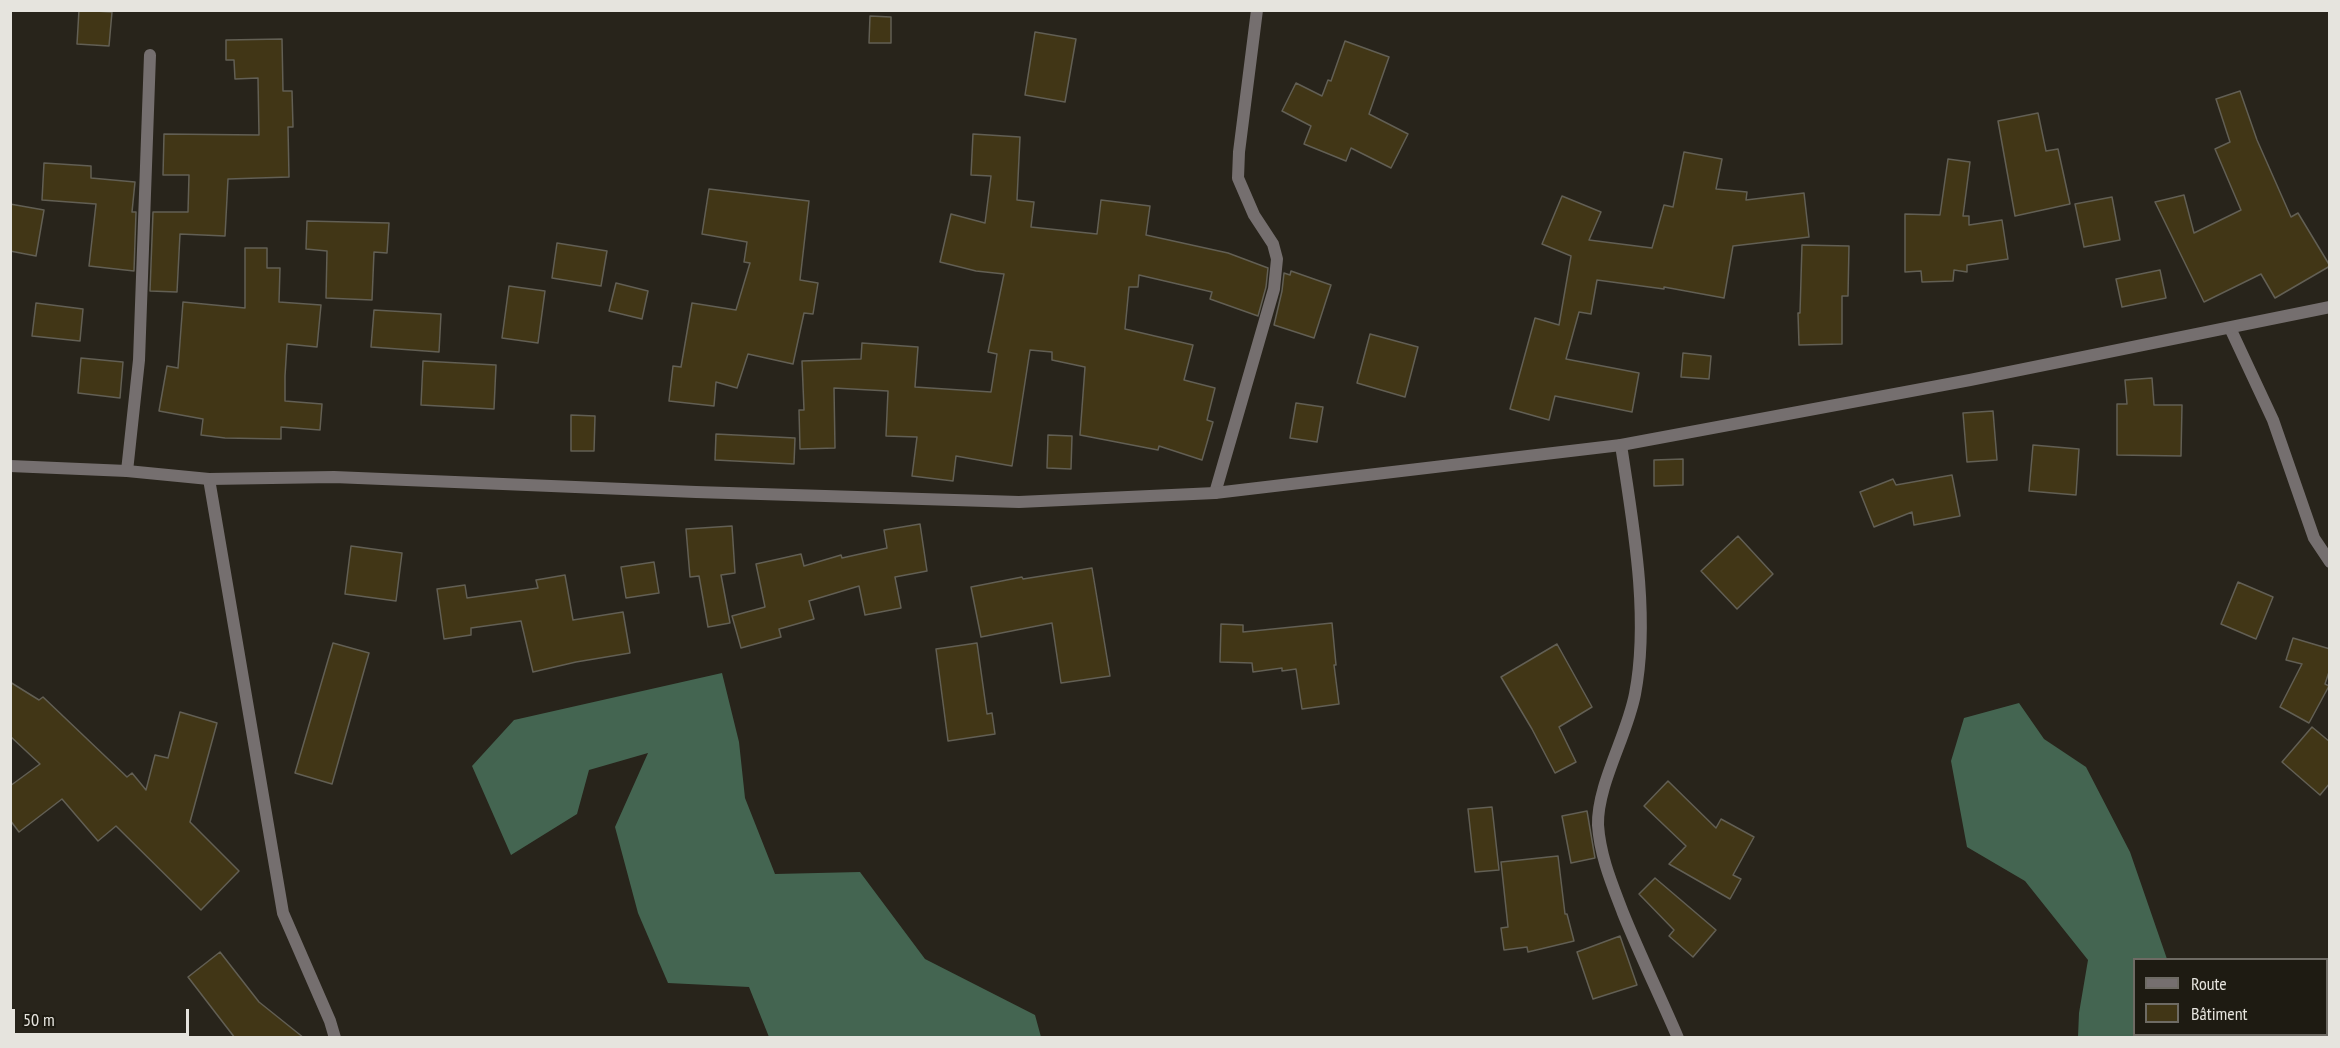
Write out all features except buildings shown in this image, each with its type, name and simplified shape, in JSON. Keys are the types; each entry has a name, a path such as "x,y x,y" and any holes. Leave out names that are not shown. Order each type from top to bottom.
{"street":[{"path":"1215,494 1274,289 1277,259 1273,244 1254,215 1238,178 1239,152 1257,10"},
{"path":"127,471 139,360 150,56"},
{"path":"10,466 127,471 209,479 334,477 1019,502 1215,494 1621,446 1959,382 2330,307"},
{"path":"2230,328 2273,420 2314,538 2330,562"},
{"path":"1621,446 1632,517 1641,624 1639,667 1635,696 1624,735 1600,802 1598,825 1606,871 1678,1038"},
{"path":"209,479 283,913 330,1021 335,1038"}],"green space":[{"path":"722,673 739,742 745,798 775,874 860,872 925,959 1035,1015 1041,1037 769,1037 749,987 668,983 638,913 615,827 648,753 589,770 577,814 511,855 472,766 514,720"},
{"path":"2019,703 2044,739 2086,767 2130,852 2167,958 2133,958 2133,1036 2238,1037 2078,1037 2079,1013 2088,960 2025,881 1967,847 1951,761 1964,718"}]}
